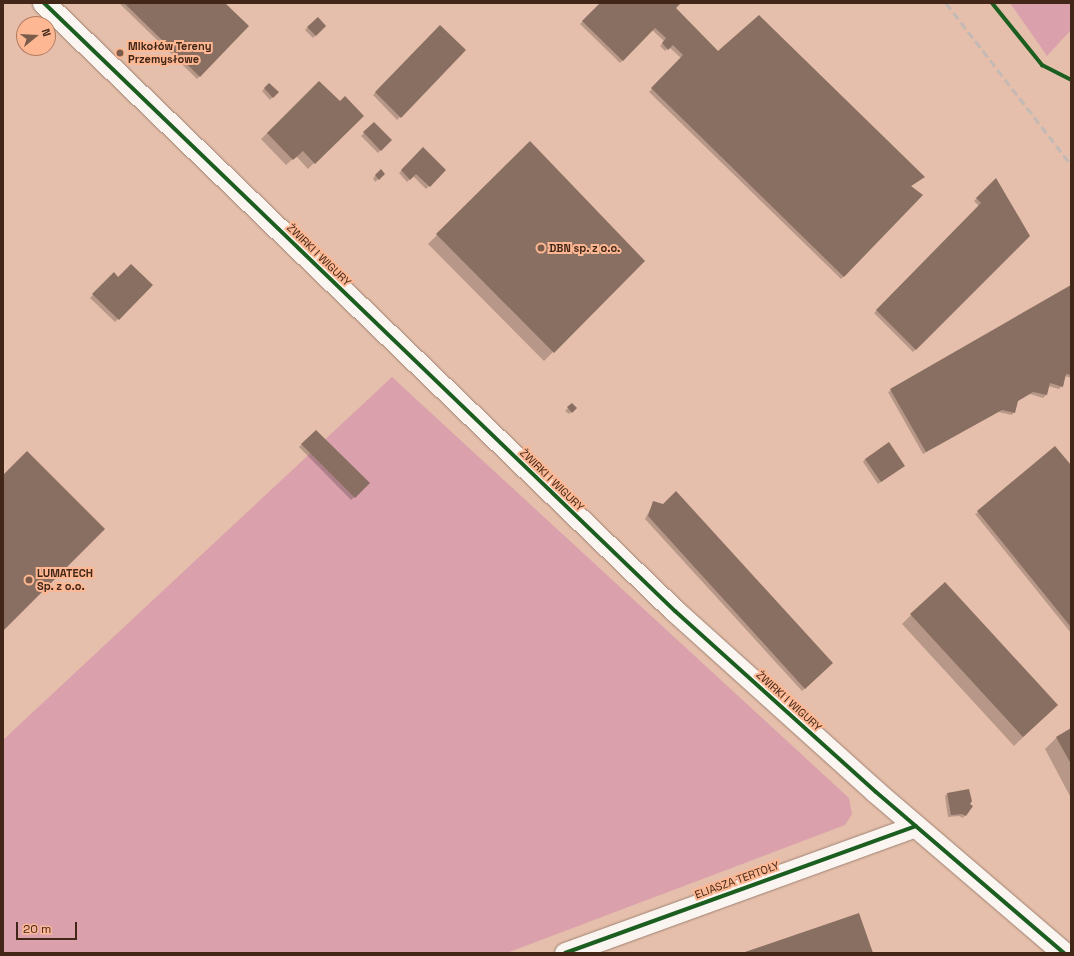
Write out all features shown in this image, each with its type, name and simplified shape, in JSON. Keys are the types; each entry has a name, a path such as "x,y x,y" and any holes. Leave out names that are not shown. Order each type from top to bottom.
{"street":[{"name":"ŻWIRKI I WIGURY","path":"44,3 675,611 916,826 1064,953"},
{"name":"ELIASZA TERTOŁY","path":"565,953 916,826"}],"shaded area":[{"path":"1010,3 1071,3 1071,30 1047,56"},
{"path":"392,377 849,798 852,814 845,825 507,953 3,953 3,740"}],"building":[{"path":"124,3 225,3 249,26 200,77"},
{"path":"600,3 681,3 676,8 718,51 759,15 925,177 911,186 923,195 844,277 651,88 683,55 673,45 668,50 662,43 666,38 655,28 623,61 582,21"},
{"path":"318,17 326,26 316,36 307,27"},
{"path":"440,25 466,50 401,118 375,92"},
{"path":"319,81 340,101 345,96 364,116 315,164 303,151 293,160 267,133"},
{"path":"269,83 279,92 273,98 264,88"},
{"path":"374,122 392,140 381,151 363,132"},
{"name":"DBN sp. z o.o.","path":"530,141 645,261 554,353 436,234"},
{"path":"423,147 446,170 430,187 416,174 410,180 401,170"},
{"path":"381,169 385,174 379,180 375,175"},
{"path":"996,178 1030,236 916,350 876,310 981,203 976,198"},
{"path":"131,264 153,285 119,320 92,294 114,272 118,277"},
{"path":"1071,285 1071,375 1066,374 1063,387 1050,383 1047,395 1033,392 1018,401 1015,413 1002,410 926,452 890,389"},
{"path":"572,403 577,408 572,413 567,407"},
{"path":"316,430 370,483 355,498 301,444"},
{"path":"889,442 905,466 881,482 865,459"},
{"path":"1055,446 1071,465 1071,627 977,511"},
{"name":"LUMATECH Sp. z o.o.","path":"27,451 105,529 3,631 3,475"},
{"path":"676,491 833,663 805,689 648,516 653,501 663,504"},
{"path":"945,582 1058,705 1023,737 910,614"},
{"path":"1071,728 1071,764 1056,737"},
{"path":"969,789 972,801 970,804 973,806 966,816 962,814 951,815 947,793"},
{"path":"859,913 873,953 742,953"}],"railway":[{"path":"946,3 1071,165"}],"cycle path":[{"path":"44,3 675,611 876,792 1064,953"},
{"path":"992,3 1042,65 1071,80"},
{"path":"565,953 916,826"}],"place":[{"name":"Mikołów Tereny Przemysłowe","path":"120,53"},
{"name":"DBN sp. z o.o.","path":"541,248"},
{"name":"LUMATECH Sp. z o.o.","path":"29,580"}]}
